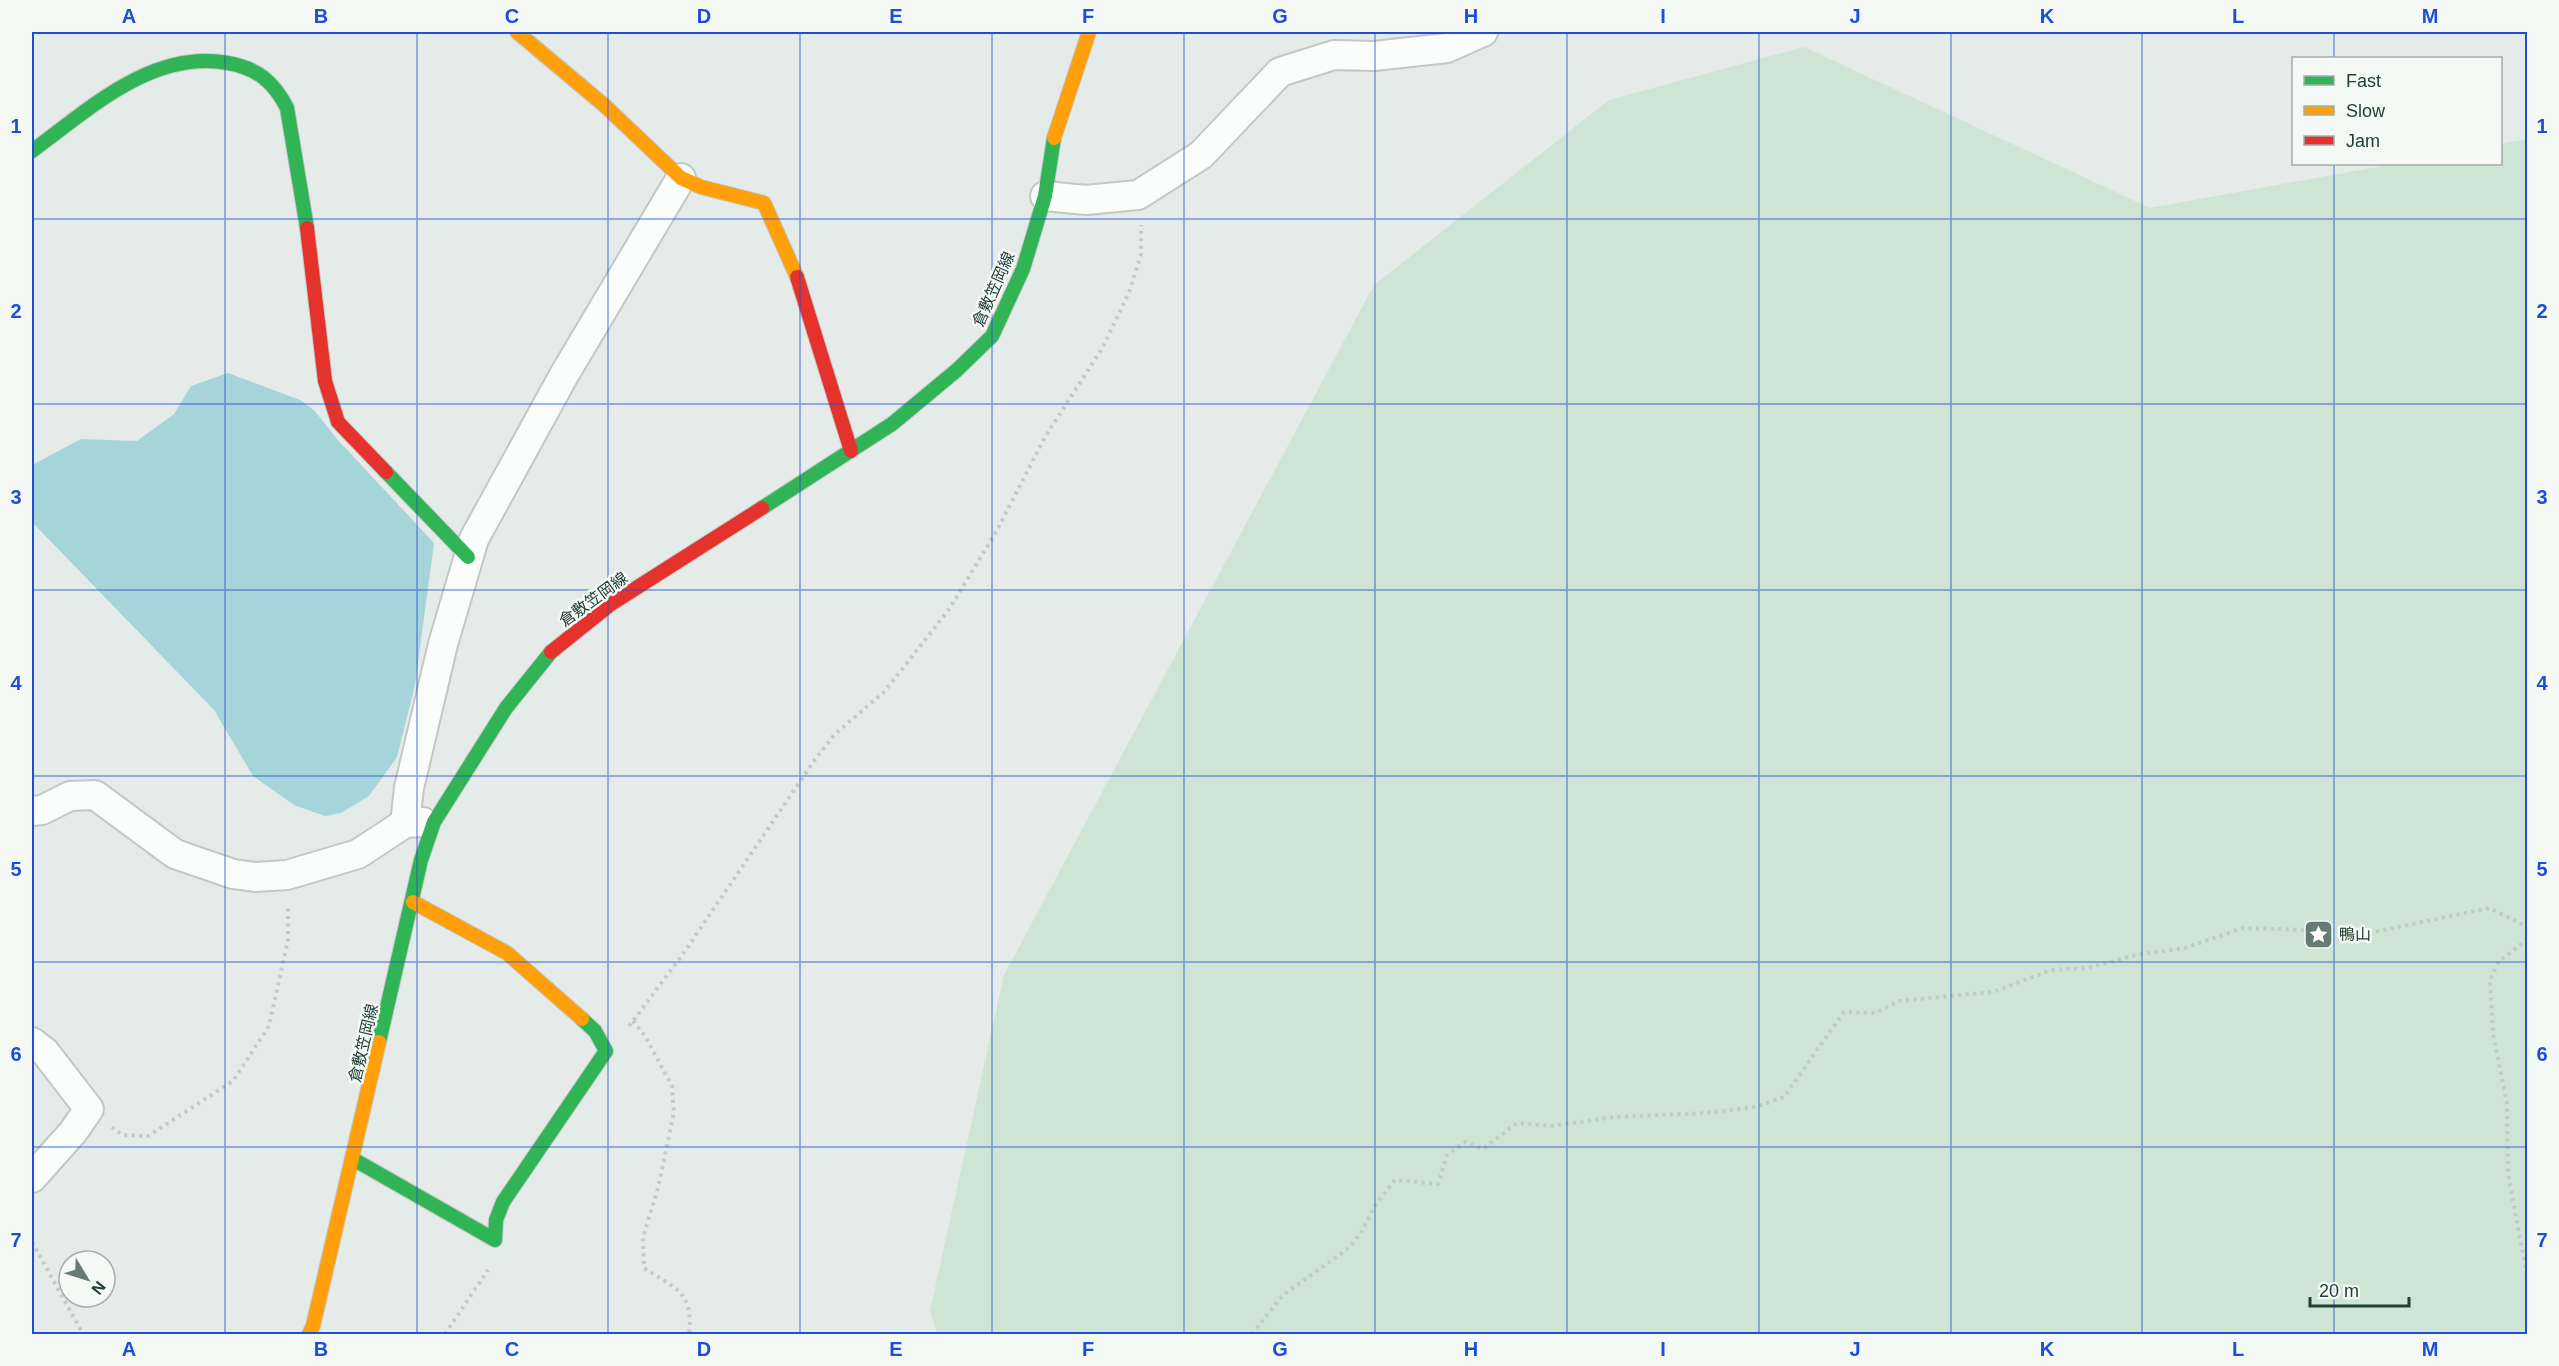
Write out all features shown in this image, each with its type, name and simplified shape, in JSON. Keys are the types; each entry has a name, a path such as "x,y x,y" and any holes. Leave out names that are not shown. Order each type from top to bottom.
{"street":[{"path":"517,32 603,105 681,178 701,187 764,203 799,281 851,451"},
{"name":"倉敷笠岡線","path":"309,1335 314,1326 421,860 434,822 506,708 548,654 611,604 892,424 957,370 992,336 1023,269 1046,196 1051,146 1089,32"},
{"path":"1046,196 1086,200 1138,195 1201,155 1280,72 1334,55 1374,56 1447,48 1483,32"},
{"path":"32,151 131,81 173,63 224,61 263,74 278,88 287,108 311,251 325,381 338,422 468,557"},
{"path":"405,823 409,788 443,644 474,539 564,375 681,178"},
{"path":"32,811 42,810 70,796 95,795 175,854 233,874 255,877 287,875 358,854 405,823 434,822"},
{"path":"353,1159 495,1240 496,1220 503,1202 606,1051 596,1031 507,952 412,902"},
{"path":"32,1042 45,1052 89,1109 73,1132 32,1178"}],"path":[{"path":"606,1051 633,1021 683,954 816,758 835,734 885,691 950,608 996,532 1046,437 1103,347 1130,290 1142,254 1138,195"},
{"path":"89,1109 122,1135 148,1136 233,1081 269,1026 288,940 287,875"},
{"path":"1252,1335 1283,1296 1349,1248 1362,1231 1374,1207 1395,1180 1438,1184 1447,1155 1466,1142 1483,1149 1517,1124 1551,1126 1615,1117 1705,1113 1756,1107 1784,1097 1844,1012 1875,1013 1899,1001 1993,992 2051,970 2088,968 2136,955 2185,948 2243,928 2374,932 2489,908 2528,927"},
{"path":"2528,939 2499,961 2490,980 2493,1033 2507,1104 2508,1173 2528,1280"},
{"path":"633,1021 645,1036 672,1086 674,1112 658,1188 643,1237 644,1268 681,1291 689,1309 690,1335"},
{"path":"445,1335 491,1265 495,1240"},
{"path":"32,1242 83,1335"}],"green space":[{"path":"1804,47 2150,208 2388,165 2502,165 2502,144 2527,139 2527,1334 937,1334 930,1311 1004,975 1374,285 1609,100"}],"water":[{"path":"228,373 300,400 314,410 337,439 434,543 415,685 397,757 369,796 341,813 325,816 294,805 253,776 214,710 32,522 32,465 81,439 137,441 174,414 191,386"}],"traffic: fast":[{"path":"32,151 99,101 147,74 173,65 200,61 238,65 264,78 287,108 307,228"},
{"path":"762,508 892,424 957,370 992,336 1023,269 1045,196 1054,138"},
{"path":"386,472 468,557"},
{"path":"379,1042 421,860 434,822 506,708 551,652"},
{"path":"353,1159 495,1240 496,1220 503,1202 606,1051 595,1031 582,1019"}],"traffic: slow":[{"path":"517,32 604,105 681,178 701,187 764,203 797,277"},
{"path":"1054,138 1089,32"},
{"path":"413,902 507,953 582,1019"},
{"path":"309,1334 313,1326 379,1042"}],"traffic: jam":[{"path":"307,228 325,381 338,422 386,472"},
{"path":"797,277 851,451"},
{"path":"551,652 611,604 762,508"}],"place":[{"name":"鴨山","path":"2318,934"}]}
